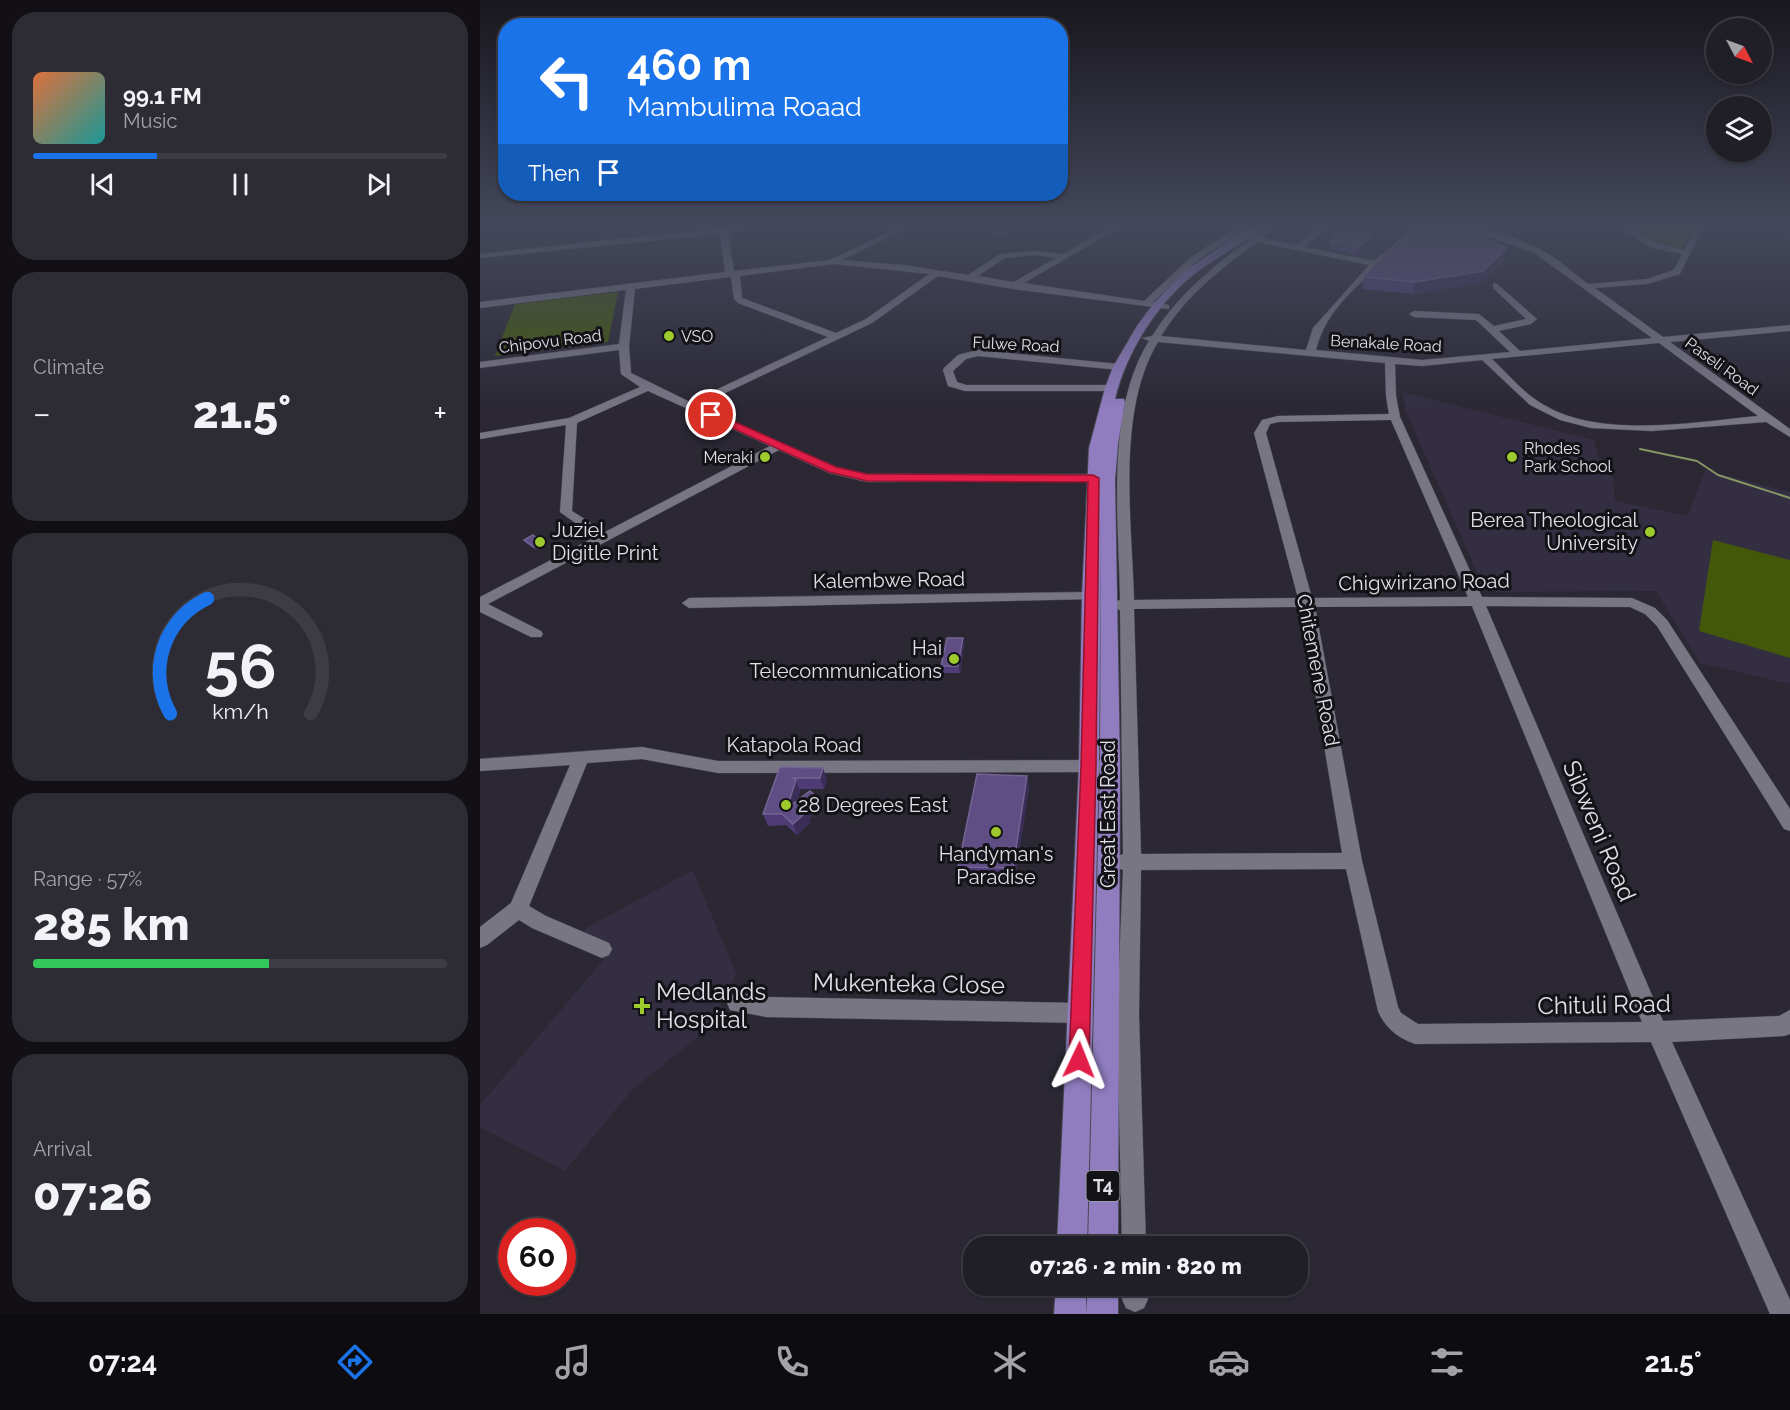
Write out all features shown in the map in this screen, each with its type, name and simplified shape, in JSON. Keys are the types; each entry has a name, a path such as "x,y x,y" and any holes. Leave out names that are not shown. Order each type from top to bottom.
{"main road":[{"name":"Great East Road","path":"1103,1236 1120,862 1099,766 1090,596 1093,478 1096,448 1111,388 1119,367 1156,305 1180,287"},
{"name":"Great East Road","path":"1072,1236 1080,1013 1099,766 1108,605 1108,480 1111,444 1121,390 1128,369 1150,338 1156,305"},
{"path":"1070,1314 1071,1296"},
{"path":"1102,1296 1102,1314"}],"street":[{"path":"480,304 628,287"},
{"path":"631,287 624,346 626,374 648,387 833,470 867,478 1093,478"},
{"path":"735,287 741,302 837,337"},
{"path":"691,405 875,318 917,287"},
{"path":"1023,287 1156,305 1171,287"},
{"path":"1134,1236 1128,1015 1120,862 1126,605 1124,446 1139,369 1150,338 1195,287"},
{"path":"1310,354 1318,327 1353,287"},
{"path":"1492,329 1528,322 1532,319 1497,287"},
{"name":"Paseli Road","path":"1591,287 1790,434"},
{"path":"1414,314 1472,315 1480,318 1519,355"},
{"name":"Benakale Road","path":"1150,338 1425,363 1790,328"},
{"name":"Chipovu Road","path":"480,365 624,346"},
{"name":"Fulwe Road","path":"1111,388 965,388 952,384 948,370 962,357 978,353 1119,367"},
{"path":"1486,358 1532,402 1557,416 1581,423 1678,426 1769,418"},
{"name":"Sibweni Road","path":"1390,361 1390,396 1395,417 1477,601 1657,1032 1783,1314"},
{"path":"480,436 572,422 648,387"},
{"name":"Chitemene Road","path":"1395,417 1278,419 1266,422 1260,433 1307,604 1353,861 1388,1011 1394,1020 1415,1034"},
{"path":"572,422 566,512 605,538"},
{"path":"480,604 778,446"},
{"name":"Kalembwe Road","path":"689,603 1090,596"},
{"name":"Chigwirizano Road","path":"1108,605 1477,601 1632,603 1650,611 1662,623 1790,825"},
{"path":"480,604 536,634"},
{"name":"Katapola Road","path":"480,765 642,753 718,766 1099,766"},
{"path":"480,939 518,909 581,758"},
{"path":"1120,862 1353,861"},
{"path":"518,909 539,922 565,930 602,949"},
{"name":"Mukenteka Close","path":"736,1003 766,1007 1080,1013"},
{"name":"Chituli Road","path":"1415,1034 1657,1032 1784,1026 1790,1020"}],"shaded area":[{"path":"1402,392 1594,440 1603,474 1613,476 1615,501 1688,516 1705,470 1790,492 1790,684 1700,663 1656,591 1496,592 1484,588 1406,412"},
{"name":"Medlands Hospital","path":"693,870 736,974 711,1026 631,1091 565,1171 480,1127 480,1105 612,950 583,934 588,927"}],"green space":[{"path":"618,292 608,342 495,356 515,304"},
{"path":"1713,540 1790,560 1790,658 1699,631"}],"building":[{"path":"533,535 543,542 534,547 524,540"},
{"name":"Hai Telecommunications","path":"947,638 963,638 958,666 941,666"},
{"path":"780,767 823,768 820,778 793,778 796,780 787,808 810,791 817,797 804,808 806,812 793,824 782,814 763,814"},
{"name":"Handyman's Paradise","path":"977,774 1027,776 1013,868 958,867"}],"waterway":[{"path":"1640,449 1697,461 1718,475 1790,498"}],"place":[{"name":"VSO","path":"669,336"},
{"name":"Meraki","path":"765,457"},
{"name":"Rhodes Park School","path":"1512,457"},
{"name":"Berea Theological University","path":"1650,532"},
{"name":"Juziel Digitle Print","path":"540,542"},
{"name":"Hai Telecommunications","path":"954,659"},
{"name":"28 Degrees East","path":"786,805"},
{"name":"Handyman's Paradise","path":"996,832"},
{"name":"Medlands Hospital","path":"642,1006"}],"route":[{"path":"711,415 833,470 867,478 1093,478 1089,766 1079,1060"}]}
